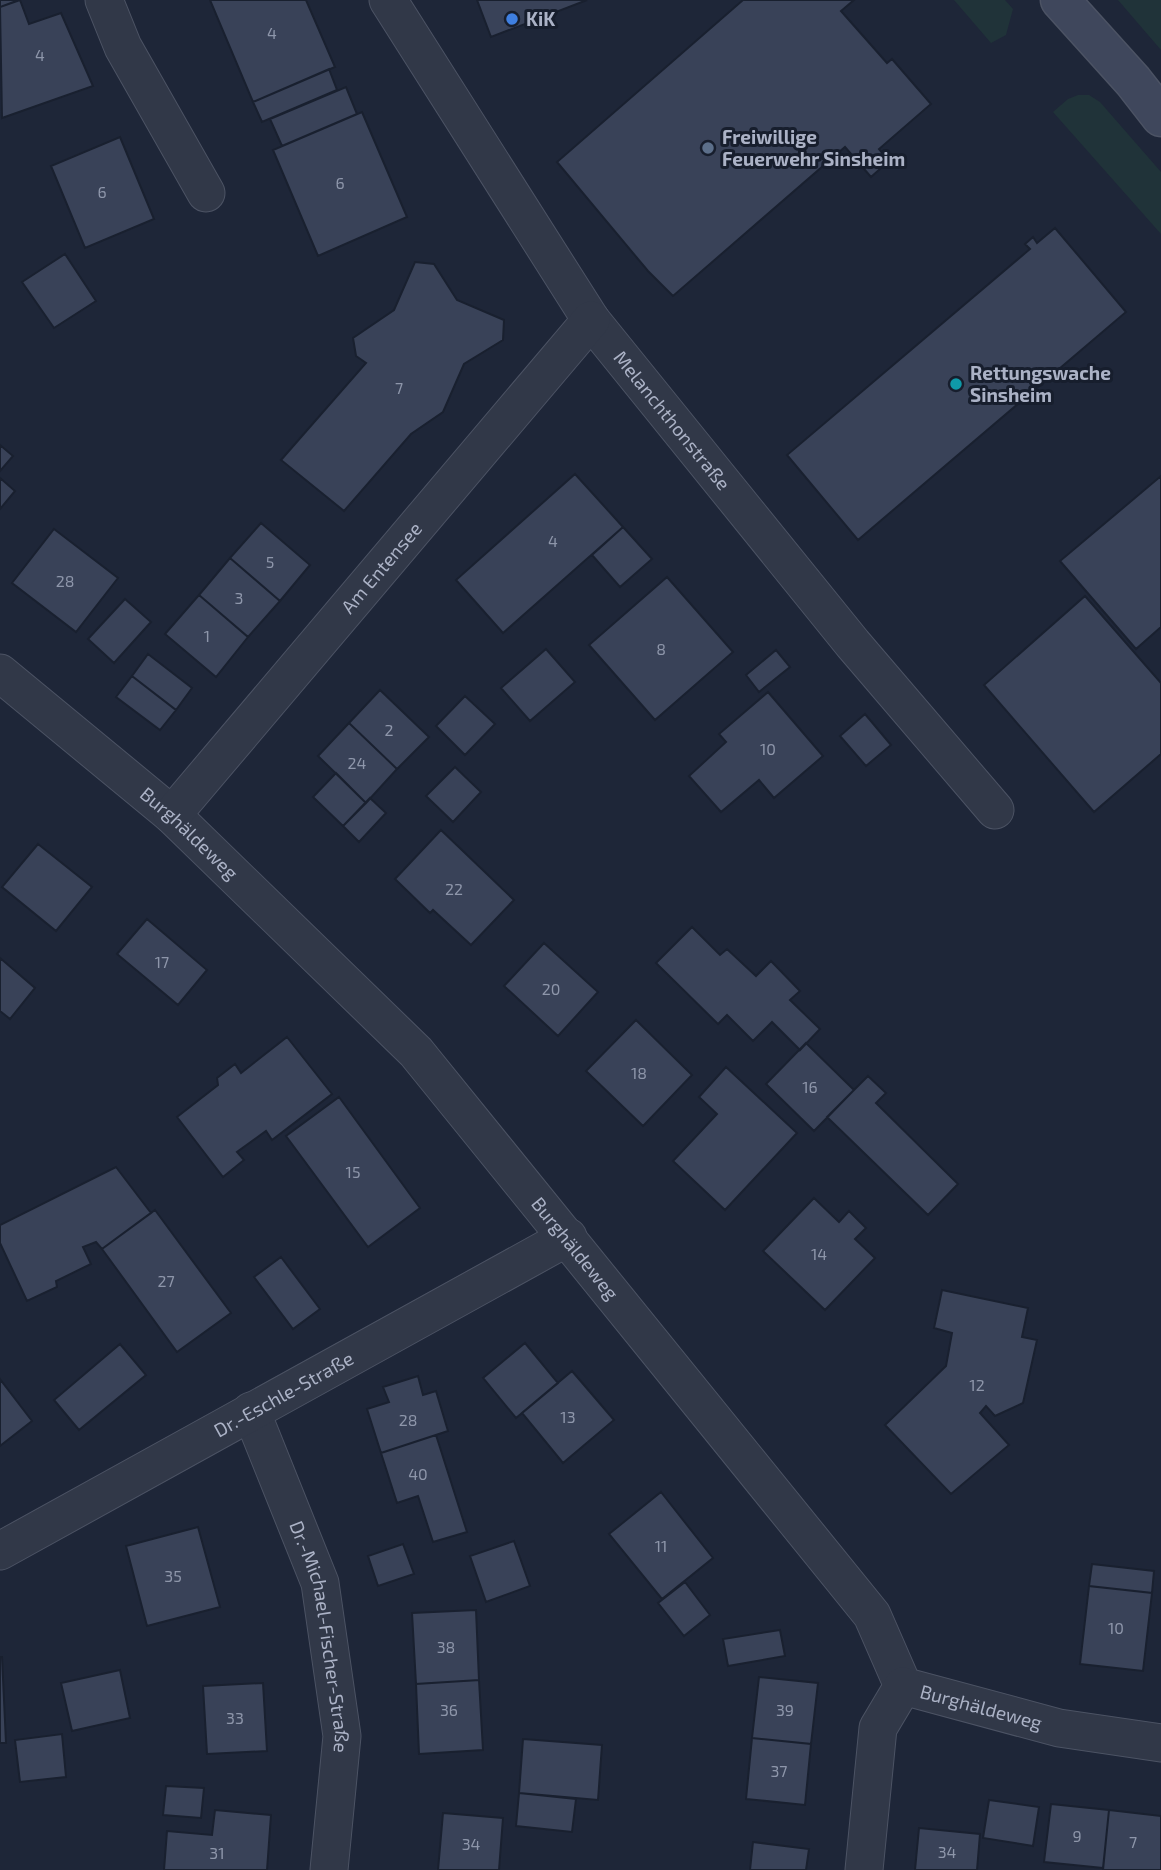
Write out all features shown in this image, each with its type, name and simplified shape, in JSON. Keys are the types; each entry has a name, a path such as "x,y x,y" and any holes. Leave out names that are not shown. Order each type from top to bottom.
{"main road":[{"path":"1060,0 1133,81 1161,117"}],"street":[{"path":"104,0 123,47 206,193"},
{"name":"Melanchthonstraße","path":"388,0 591,320 853,644 995,810"},
{"name":"Am Entensee","path":"172,815 591,320"},
{"name":"Burghäldeweg","path":"0,673 172,815 416,1052 872,1615 903,1686 1059,1728 1161,1743"},
{"name":"Dr.-Eschle-Straße","path":"0,1551 568,1237"},
{"name":"Dr.-Michael-Fischer-Straße","path":"251,1411 320,1583 342,1736 329,1870"},
{"path":"864,1870 877,1728 903,1686"}],"shaded area":[{"path":"954,0 1005,0 1013,9 1006,35 991,43"},
{"path":"1118,0 1161,0 1161,50"},
{"path":"1089,95 1100,102 1161,172 1161,234 1053,112 1068,99"}],"building":[{"path":"0,0 19,0 0,7"},
{"path":"20,0 29,24 61,13 93,86 2,118 0,7"},
{"path":"210,0 306,0 335,67 253,102"},
{"name":"KiK","path":"477,0 587,0 491,37"},
{"name":"Freiwillige Feuerwehr Sinsheim","path":"743,0 854,0 841,11 887,63 892,59 931,104 879,149 889,161 871,177 845,147 673,296 648,271 557,162"},
{"path":"329,69 337,90 262,122 253,102"},
{"path":"346,87 357,114 282,146 270,119"},
{"path":"362,112 407,217 318,256 273,150"},
{"path":"120,137 154,219 85,248 51,166"},
{"name":"Rettungswache Sinsheim","path":"1055,228 1126,312 858,540 787,455 1030,249 1025,244 1033,237 1037,243"},
{"path":"65,254 96,301 54,328 22,282"},
{"path":"415,262 434,264 457,300 504,320 503,340 464,364 443,412 411,434 344,511 281,460 366,363 356,356 353,338 394,310"},
{"path":"0,445 13,456 0,471"},
{"path":"575,474 623,527 503,633 456,580"},
{"path":"1161,476 1161,627 1136,649 1060,561"},
{"path":"0,478 15,491 0,509"},
{"path":"261,523 310,565 280,601 230,558"},
{"path":"623,527 652,559 620,587 592,555"},
{"path":"54,529 118,578 76,632 12,583"},
{"path":"230,558 280,601 248,637 199,595"},
{"path":"667,577 733,652 655,720 589,645"},
{"path":"199,595 248,637 216,677 165,634"},
{"path":"1085,596 1161,683 1161,754 1094,812 984,685"},
{"path":"125,599 151,622 114,663 88,639"},
{"path":"546,649 575,682 530,721 501,688"},
{"path":"776,650 790,667 759,692 746,675"},
{"path":"148,654 192,688 176,710 132,676"},
{"path":"132,676 176,710 160,730 116,697"},
{"path":"380,690 429,737 397,769 349,723"},
{"path":"768,692 823,756 774,798 759,780 721,812 689,776 726,742 719,734"},
{"path":"465,696 495,724 465,755 436,726"},
{"path":"865,714 891,745 866,766 840,736"},
{"path":"349,723 397,769 366,803 318,756"},
{"path":"455,767 481,792 453,822 426,796"},
{"path":"336,773 366,803 343,826 313,797"},
{"path":"370,798 386,813 359,842 343,826"},
{"path":"441,830 514,900 471,945 433,910 430,913 395,879"},
{"path":"38,844 92,887 56,931 2,887"},
{"path":"147,919 207,970 178,1005 117,954"},
{"path":"692,927 720,955 727,949 756,976 771,961 800,991 790,1000 820,1029 800,1050 772,1022 753,1041 727,1015 718,1024 656,963"},
{"path":"544,943 598,992 558,1036 504,986"},
{"path":"0,958 35,988 10,1019 0,1011"},
{"path":"636,1020 692,1075 643,1126 586,1071"},
{"path":"287,1037 332,1094 272,1140 266,1131 237,1152 244,1160 223,1177 177,1117 218,1085 217,1078 235,1064 241,1073"},
{"path":"806,1043 854,1090 814,1131 766,1084"},
{"path":"726,1067 797,1133 725,1210 673,1161 717,1114 699,1097"},
{"path":"868,1076 886,1093 876,1103 958,1184 928,1215 827,1117"},
{"path":"339,1097 420,1208 368,1247 286,1136"},
{"path":"116,1167 151,1213 102,1249 96,1242 83,1247 91,1264 56,1281 57,1287 27,1301 0,1243 0,1225"},
{"path":"814,1198 839,1222 849,1211 866,1228 855,1239 875,1258 825,1310 763,1251"},
{"path":"155,1210 231,1313 177,1352 102,1249"},
{"path":"281,1257 320,1309 293,1329 254,1277"},
{"path":"942,1290 1028,1308 1022,1337 1037,1340 1023,1403 995,1416 986,1406 980,1413 1009,1445 951,1494 885,1425 946,1366 952,1333 934,1328"},
{"path":"525,1343 558,1383 516,1418 483,1378"},
{"path":"120,1344 146,1375 79,1430 54,1400"},
{"path":"572,1371 614,1420 563,1463 522,1413"},
{"path":"418,1376 423,1395 436,1391 448,1431 381,1453 367,1409 389,1402 383,1387"},
{"path":"0,1379 32,1421 0,1446"},
{"path":"436,1435 467,1532 433,1542 418,1496 397,1503 381,1453"},
{"path":"661,1492 713,1558 662,1599 609,1534"},
{"path":"198,1527 220,1607 147,1626 126,1546"},
{"path":"514,1541 530,1586 486,1602 470,1556"},
{"path":"403,1544 414,1574 378,1586 368,1556"},
{"path":"1092,1564 1154,1571 1152,1593 1089,1586"},
{"path":"685,1582 710,1615 684,1636 658,1603"},
{"path":"1089,1586 1152,1593 1143,1671 1080,1664"},
{"path":"476,1610 479,1680 416,1684 412,1613"},
{"path":"780,1630 785,1656 728,1666 723,1639"},
{"path":"2,1657 6,1743 0,1743"},
{"path":"120,1670 130,1718 72,1731 61,1683"},
{"path":"759,1677 818,1683 811,1744 752,1738"},
{"path":"479,1680 483,1750 419,1754 416,1684"},
{"path":"263,1683 267,1751 207,1754 203,1686"},
{"path":"62,1734 66,1777 20,1782 15,1740"},
{"path":"752,1738 811,1744 805,1805 746,1799"},
{"path":"523,1739 602,1745 598,1800 519,1793"},
{"path":"166,1786 204,1788 201,1818 163,1815"},
{"path":"519,1793 576,1799 572,1832 516,1826"},
{"path":"989,1800 1039,1807 1033,1846 983,1838"},
{"path":"1051,1804 1109,1810 1103,1868 1044,1862"},
{"path":"215,1810 271,1815 267,1870 164,1870 167,1831 212,1835"},
{"path":"1109,1810 1161,1816 1161,1870 1103,1870"},
{"path":"443,1813 503,1818 499,1870 438,1870"},
{"path":"919,1828 980,1834 977,1870 915,1870"},
{"path":"753,1842 809,1849 806,1870 750,1870"}],"place":[{"name":"KiK","path":"512,19"},
{"name":"Freiwillige Feuerwehr Sinsheim","path":"708,148"},
{"name":"Rettungswache Sinsheim","path":"956,384"}]}
